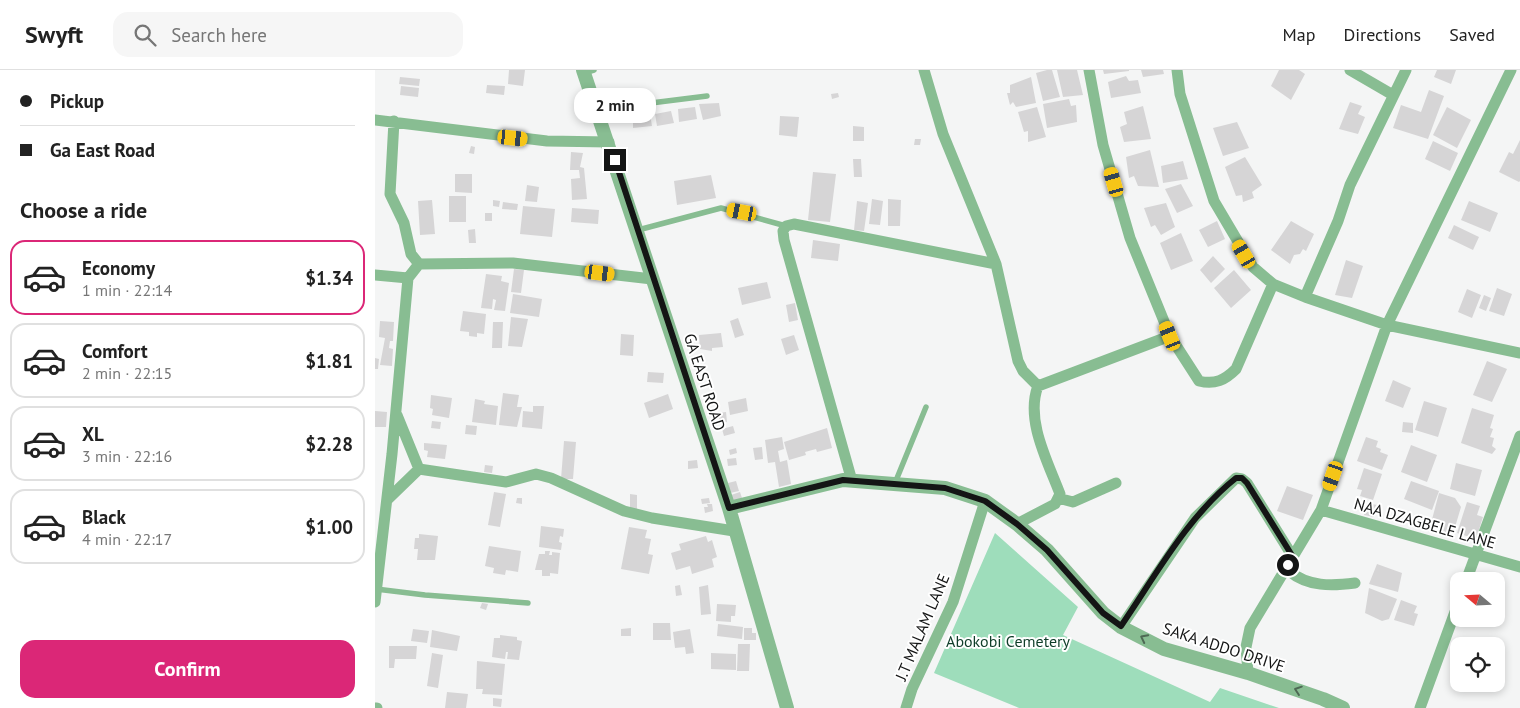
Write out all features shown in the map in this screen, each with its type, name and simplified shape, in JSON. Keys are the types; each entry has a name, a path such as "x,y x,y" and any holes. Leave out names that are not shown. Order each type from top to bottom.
{"street":[{"path":"924,70 943,134 996,264 1018,361 1023,371 1038,386"},
{"path":"1089,70 1103,145 1130,238 1170,336 1199,381 1210,384 1228,377 1236,369 1273,284"},
{"path":"1177,70 1180,94 1214,201 1253,267 1273,284 1387,325 1520,353"},
{"path":"1350,70 1393,95"},
{"path":"1305,297 1338,221 1350,185 1406,70"},
{"path":"1248,673 1246,648 1250,628 1321,510 1387,325 1511,70"},
{"name":"GA EAST ROAD","path":"587,71 598,112 638,230 652,279 729,508 784,704"},
{"path":"375,120 547,141 609,142"},
{"path":"393,121 390,194 404,223 411,254 419,264"},
{"path":"853,481 783,231 787,226 795,224 996,264"},
{"path":"419,264 513,263 652,279"},
{"path":"375,602 409,278 419,264"},
{"path":"375,275 409,278"},
{"path":"1017,524 1055,504 1060,494 1042,446 1035,415 1034,395 1038,386 1170,336"},
{"path":"395,411 419,469"},
{"path":"1469,572 1520,436"},
{"path":"387,500 419,469"},
{"path":"419,469 505,482 536,474 551,478 624,511 652,518 734,531"},
{"path":"1121,626 1195,518 1236,478 1242,478 1247,483 1290,561 1289,570 1294,575 1319,585 1355,583"},
{"name":"SAKA ADDO DRIVE","path":"729,508 843,480 945,488 985,501 1017,524 1047,550 1103,613 1121,626 1164,649 1248,673 1323,699 1343,708"},
{"path":"1058,498 1073,502 1116,482"},
{"name":"J.T MALAM LANE","path":"906,708 912,689 953,602 985,501"},
{"name":"NAA DZAGBELE LANE","path":"1321,510 1520,567"},
{"path":"1420,708 1450,626"}],"lane":[{"path":"598,112 619,107 707,96"},
{"path":"638,230 721,208 787,226"},
{"path":"895,483 926,407"},
{"path":"376,595 425,595 528,603"}],"green space":[{"name":"Abokobi Cemetery","path":"995,533 1078,607 1063,635 1210,702 1220,688 1279,708 1019,708 934,673"}],"building":[{"path":"509,70 525,70 523,86 508,84"},
{"path":"1052,70 1060,97 1043,101 1036,73"},
{"path":"1057,70 1077,70 1083,95 1063,97"},
{"path":"1103,70 1129,70 1129,71 1104,74"},
{"path":"1141,70 1163,70 1164,74 1143,77"},
{"path":"1279,70 1299,70 1305,74 1291,100 1271,86"},
{"path":"1437,70 1456,70 1451,84 1434,77"},
{"path":"1126,76 1129,81 1138,80 1141,93 1111,98 1108,82"},
{"path":"400,77 420,79 419,86 399,84"},
{"path":"1031,77 1036,103 1016,107 1013,102 1010,105 1007,93 1010,93 1010,85"},
{"path":"487,85 505,86 504,95 486,93"},
{"path":"401,86 419,88 418,97 400,95"},
{"path":"1429,90 1444,96 1428,139 1393,128 1401,105 1421,112"},
{"path":"838,93 839,97 832,99 831,94"},
{"path":"1069,99 1071,106 1076,105 1077,122 1047,128 1043,104"},
{"path":"1350,102 1362,106 1358,114 1365,117 1358,134 1339,129"},
{"path":"719,103 721,116 703,120 699,104"},
{"path":"1143,106 1151,139 1124,142 1120,127 1127,124 1124,112"},
{"path":"695,107 697,119 679,122 678,109"},
{"path":"1037,107 1046,137 1028,142 1028,131 1024,132 1018,112"},
{"path":"1447,107 1471,120 1457,148 1433,135"},
{"path":"671,111 674,123 657,126 655,114"},
{"path":"650,114 652,126 633,128 633,117"},
{"path":"780,116 799,117 797,137 779,135"},
{"path":"1237,122 1249,148 1223,156 1213,128"},
{"path":"853,126 864,127 864,141 853,141"},
{"path":"915,139 921,139 920,145 914,145"},
{"path":"1520,140 1519,182 1499,172 1509,152 1513,154"},
{"path":"1433,141 1458,153 1450,171 1425,159"},
{"path":"471,146 475,147 474,154 469,153"},
{"path":"1150,150 1159,187 1138,186 1134,176 1129,178 1126,157"},
{"path":"571,152 583,153 580,167 584,168 587,199 572,200 571,179 580,178 579,170 570,170"},
{"path":"1245,157 1262,185 1252,192 1254,198 1243,202 1242,195 1236,196 1225,167"},
{"path":"853,159 861,159 862,177 854,177"},
{"path":"1183,161 1188,179 1163,183 1161,166"},
{"path":"813,172 836,174 830,222 808,220"},
{"path":"455,174 472,174 472,193 455,192"},
{"path":"711,175 716,198 677,205 674,181"},
{"path":"1181,184 1193,206 1177,213 1165,189"},
{"path":"527,185 539,187 537,202 525,201"},
{"path":"449,196 466,196 466,222 449,222"},
{"path":"872,199 883,201 880,225 869,224"},
{"path":"888,199 901,200 900,226 888,226"},
{"path":"432,200 435,234 420,235 418,201"},
{"path":"493,200 500,201 499,207 493,206"},
{"path":"857,201 868,203 864,231 854,230"},
{"path":"1469,201 1498,213 1490,232 1461,220"},
{"path":"503,202 518,204 517,210 502,209"},
{"path":"1166,203 1175,227 1161,235 1155,225 1151,227 1144,208"},
{"path":"523,206 555,209 552,237 520,234"},
{"path":"572,208 599,210 598,224 571,222"},
{"path":"485,213 492,213 492,221 485,221"},
{"path":"1217,221 1225,239 1208,247 1199,230"},
{"path":"1291,221 1314,234 1306,251 1303,249 1300,254 1294,255 1290,264 1271,250"},
{"path":"1454,225 1479,237 1473,250 1448,238"},
{"path":"475,229 476,243 469,243 468,230"},
{"path":"1181,233 1193,261 1171,270 1160,243"},
{"path":"813,240 840,244 838,261 811,258"},
{"path":"1213,256 1225,269 1211,283 1200,270"},
{"path":"1346,260 1363,266 1352,298 1335,295"},
{"path":"514,269 524,270 521,293 511,292"},
{"path":"1234,270 1251,290 1231,308 1214,288"},
{"path":"486,274 502,276 501,281 509,283 505,311 494,310 496,300 493,299 492,309 481,308"},
{"path":"767,282 771,298 742,305 738,288"},
{"path":"1497,288 1512,294 1504,316 1489,311"},
{"path":"1467,289 1481,295 1472,318 1458,312"},
{"path":"513,294 542,299 539,317 510,313"},
{"path":"1484,295 1491,298 1486,311 1479,308"},
{"path":"795,303 798,320 789,322 786,305"},
{"path":"463,311 486,314 484,334 477,333 477,337 469,336 469,332 460,331"},
{"path":"511,317 528,319 522,347 508,346"},
{"path":"738,318 744,335 735,338 730,321"},
{"path":"380,321 394,322 393,341 390,341 389,348 393,349 392,366 380,365 385,338 379,337"},
{"path":"493,322 503,322 502,348 492,348"},
{"path":"721,333 723,347 712,348 712,351 700,349 699,335"},
{"path":"621,334 634,335 633,356 620,355"},
{"path":"794,335 799,350 786,355 781,339"},
{"path":"375,358 379,359 378,369 375,369"},
{"path":"1487,361 1507,369 1492,402 1473,395"},
{"path":"648,372 664,373 663,383 647,382"},
{"path":"1393,380 1411,388 1403,408 1385,401"},
{"path":"503,393 519,395 517,407 522,407 517,427 499,425"},
{"path":"668,394 673,409 649,418 644,403"},
{"path":"431,395 452,398 449,418 432,415 433,409 430,408"},
{"path":"746,398 748,411 730,415 728,402"},
{"path":"475,399 485,401 484,404 498,406 496,425 472,422"},
{"path":"1424,401 1447,408 1438,437 1415,430"},
{"path":"533,406 544,406 542,429 522,427 523,411 533,412"},
{"path":"1472,408 1494,415 1490,428 1493,429 1490,437 1494,438 1492,446 1496,449 1492,454 1461,443"},
{"path":"375,411 387,412 386,427 375,427"},
{"path":"726,412 727,422 720,423 718,413"},
{"path":"432,421 441,422 440,429 431,428"},
{"path":"1403,422 1413,423 1413,433 1402,432"},
{"path":"466,425 477,426 476,435 465,434"},
{"path":"733,426 735,433 724,436 722,429"},
{"path":"827,428 832,448 817,452 816,449 805,452 806,455 789,460 784,442"},
{"path":"782,437 784,449 778,451 780,462 787,460 791,484 779,487 775,462 768,463 765,440"},
{"path":"1366,437 1378,441 1376,447 1381,449 1380,452 1388,455 1382,470 1357,461"},
{"path":"564,441 576,442 573,479 561,479"},
{"path":"424,443 447,445 445,459 427,457 428,451 424,450"},
{"path":"1411,445 1437,455 1427,482 1401,472"},
{"path":"762,447 763,459 755,460 753,448"},
{"path":"736,448 737,453 730,455 729,450"},
{"path":"736,458 737,465 728,466 727,459"},
{"path":"697,460 698,468 688,469 688,461"},
{"path":"1456,463 1482,470 1475,496 1450,489"},
{"path":"485,465 493,466 492,473 484,472"},
{"path":"1364,468 1382,474 1373,500 1360,496 1362,490 1357,489"},
{"path":"736,481 739,491 730,493 728,483"},
{"path":"1411,481 1439,491 1432,510 1404,499"},
{"path":"1287,486 1313,495 1303,520 1277,511"},
{"path":"494,492 506,494 500,527 488,525"},
{"path":"740,492 742,498 733,501 731,495"},
{"path":"1439,493 1455,498 1461,507 1453,534 1430,527"},
{"path":"630,494 637,495 637,512 630,511"},
{"path":"517,498 522,498 522,504 516,503"},
{"path":"709,498 710,503 702,504 701,499"},
{"path":"1467,502 1480,506 1477,515 1483,517 1476,539 1457,533"},
{"path":"1367,503 1377,505 1374,517 1364,515"},
{"path":"707,504 712,504 713,511 705,513 704,507 708,507"},
{"path":"541,526 564,529 563,537 560,536 559,542 562,543 561,550 539,547"},
{"path":"629,527 647,530 645,538 651,539 648,554 653,555 649,574 621,569"},
{"path":"419,534 438,536 435,560 417,560 418,549 414,549 415,538 419,538"},
{"path":"706,536 708,542 712,540 717,557 712,559 714,567 692,574 690,566 676,570 671,553 681,550 679,544"},
{"path":"489,546 521,551 518,572 506,570 505,575 493,573 494,568 485,566"},
{"path":"545,551 550,551 549,555 552,555 552,552 560,553 558,574 550,573 550,576 542,576 542,570 535,570 539,554 545,554"},
{"path":"1377,564 1402,573 1398,592 1369,584"},
{"path":"680,585 682,595 676,596 675,586"},
{"path":"708,585 711,614 701,615 699,587"},
{"path":"1369,588 1397,599 1389,619 1382,621 1365,613"},
{"path":"1401,600 1417,606 1414,613 1418,614 1414,626 1394,620"},
{"path":"482,603 488,604 486,610 480,608"},
{"path":"717,604 736,605 735,616 731,616 731,622 716,621"},
{"path":"653,623 670,623 671,640 653,640"},
{"path":"718,624 743,627 742,639 717,636"},
{"path":"631,628 631,636 621,636 621,629"},
{"path":"744,628 752,628 752,633 756,633 756,640 744,640"},
{"path":"413,629 429,631 427,643 411,641"},
{"path":"690,629 694,653 686,654 685,647 675,648 673,632"},
{"path":"432,630 460,636 457,651 430,647"},
{"path":"500,635 517,637 517,640 522,641 519,660 507,659 508,652 506,652 505,659 492,657 494,638 500,638"},
{"path":"738,644 750,644 749,671 737,671"},
{"path":"389,646 417,646 416,659 395,659 394,668 389,668"},
{"path":"432,653 443,655 438,688 427,686"},
{"path":"711,653 736,654 736,670 711,669"},
{"path":"477,661 505,664 502,695 482,694 483,689 476,689"},
{"path":"447,692 468,694 466,708 445,708"},
{"path":"493,698 502,699 501,707 493,706"}],"route":[{"path":"615,160 652,279 729,508 843,480 945,488 985,501 1017,524 1047,550 1103,613 1121,626 1195,518 1227,485 1236,478 1242,478 1293,557 1288,565"}]}
